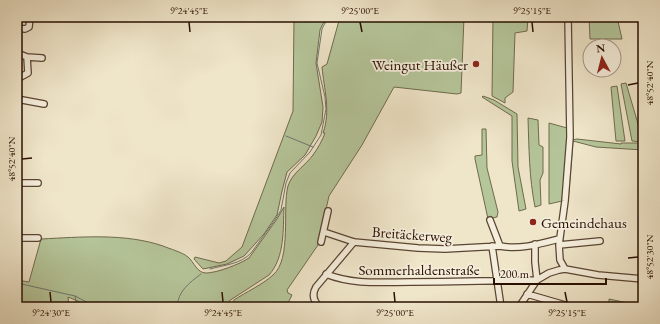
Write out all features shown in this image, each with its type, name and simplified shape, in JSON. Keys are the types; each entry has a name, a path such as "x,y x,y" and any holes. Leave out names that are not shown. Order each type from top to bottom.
{"street":[{"path":"17,28 25,29 29,27 30,17"},
{"path":"565,269 560,260 559,238 562,223 570,137 568,17"},
{"path":"17,53 27,57 42,58"},
{"path":"17,79 28,73 27,57"},
{"path":"17,99 44,104"},
{"path":"17,183 38,183"},
{"path":"321,242 328,211"},
{"path":"490,220 500,246"},
{"name":"Breitäckerweg","path":"324,232 354,242 445,249 492,246 508,248 535,244 559,238"},
{"path":"17,238 38,238"},
{"path":"559,245 600,241"},
{"path":"320,307 314,298 313,291 354,242"},
{"path":"535,244 537,280"},
{"path":"492,246 501,307"},
{"path":"519,307 537,280 549,273 565,269 598,275 643,279"},
{"name":"Sommerhaldenstraße","path":"326,274 357,282 537,280"},
{"path":"527,294 572,307"}],"green space":[{"path":"294,17 326,17 320,30 316,63 323,107 322,122 305,155 287,172 277,215 264,234 244,256 227,264 203,269 194,259 195,257 219,263 226,261 242,247 293,111"},
{"path":"340,17 464,17 461,93 457,94 394,87 362,145 329,196 318,245 287,290 288,293 292,295 286,307 238,307 233,302 234,300 269,279 279,267 283,257 285,246 286,195 288,186 296,173 313,155 325,133 323,133 327,108 322,67 327,64"},
{"path":"493,17 528,17 527,31 515,33 513,92 505,98 505,103 492,96"},
{"path":"589,17 617,17 622,38 590,38"},
{"path":"626,83 641,134 643,134 643,142 632,141 621,84"},
{"path":"617,86 625,141 616,141 611,87"},
{"path":"483,96 494,100 517,114 518,167 526,209 519,211 512,161 512,116 482,97"},
{"path":"528,118 538,120 539,145 543,147 543,173 540,180 541,205 535,207 530,174"},
{"path":"549,123 567,128 569,130 562,201 549,204"},
{"path":"482,129 486,129 487,168 498,212 497,217 488,219 475,159 475,156 482,155"},
{"path":"577,139 621,144 643,143 643,150 596,147 573,141 568,202 566,202 572,140"},
{"path":"284,207 281,251 274,268 269,275 229,301 234,307 87,307 68,297 69,307 17,307 17,280 29,282 41,239 103,237 134,239 163,246 183,254 190,259 200,271 203,273 211,273 228,268 249,258"},
{"path":"609,299 632,304 631,307 609,307"}],"waterway":[{"path":"318,17 325,23"},
{"path":"210,269 237,262 247,257 251,253 281,210 286,183 290,173 310,152 321,135 326,109 325,97 317,63 322,29 328,17"},
{"path":"286,136 313,147"},
{"path":"177,307 179,296 188,284 201,274"},
{"path":"17,283 75,296 96,307"},
{"path":"75,296 77,307"}],"place":[{"name":"Weingut Häußer","path":"476,64"},
{"name":"Gemeindehaus","path":"533,222"}]}
